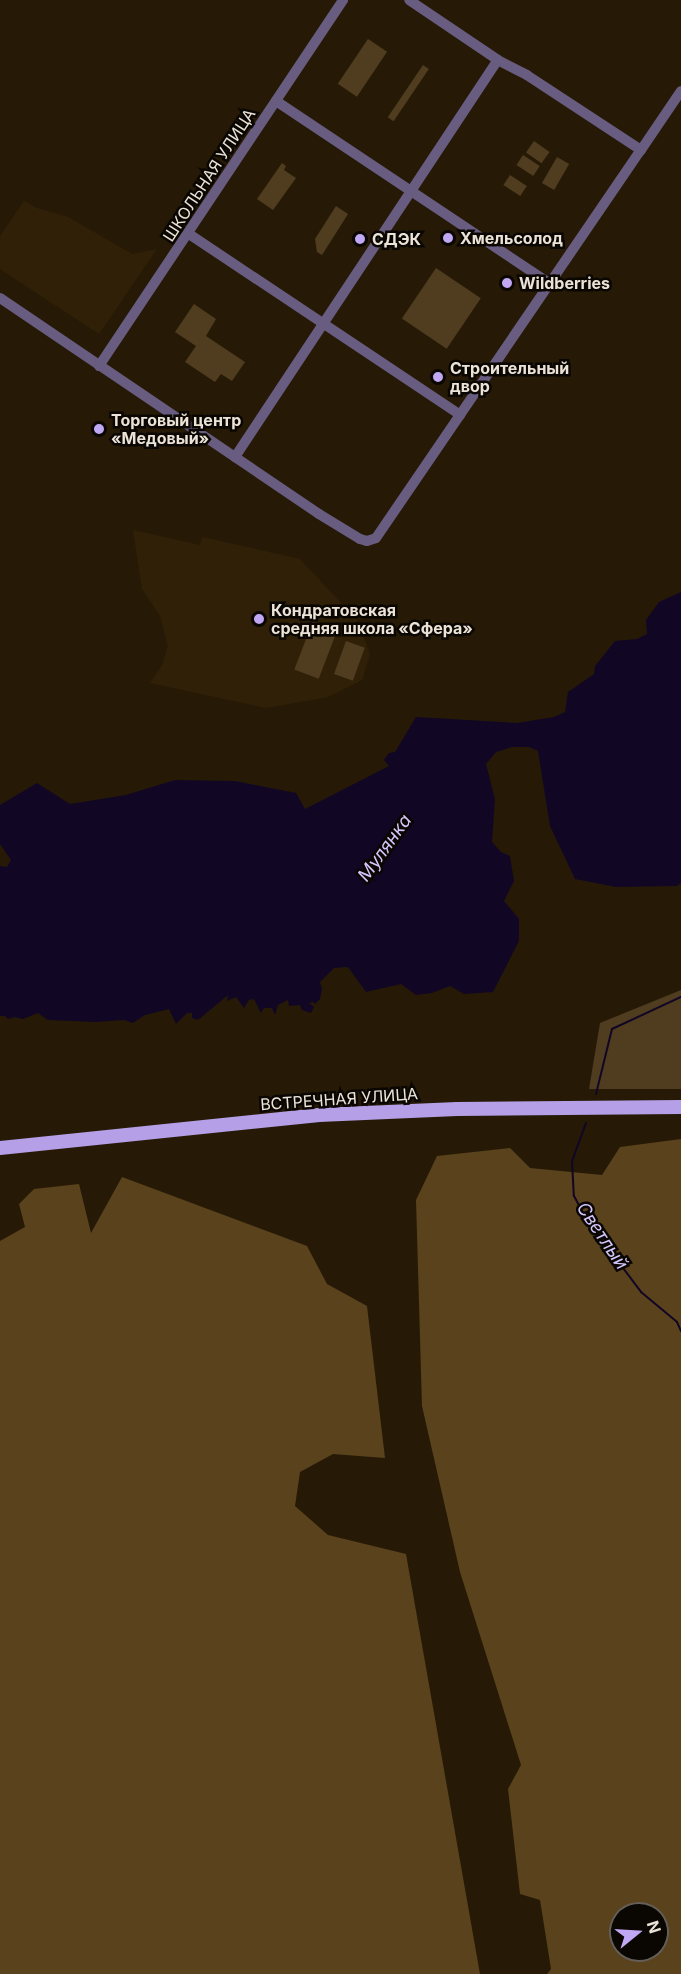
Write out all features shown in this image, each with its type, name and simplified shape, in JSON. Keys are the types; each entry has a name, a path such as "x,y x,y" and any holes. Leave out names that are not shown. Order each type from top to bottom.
{"main road":[{"name":"ВСТРЕЧНАЯ УЛИЦА","path":"0,1148 319,1115 457,1109 681,1107"}],"street":[{"name":"ШКОЛЬНАЯ УЛИЦА","path":"99,366 343,0"},
{"path":"409,0 498,60 527,75 641,150"},
{"path":"235,457 413,192 498,60"},
{"path":"0,298 353,536 367,541 380,535 681,91"},
{"path":"276,101 549,283"},
{"path":"189,234 460,415"}],"shaded area":[{"path":"368,39 387,52 357,97 338,84"},
{"path":"423,65 429,69 394,121 388,117"},
{"path":"534,141 550,152 542,163 526,152"},
{"path":"523,155 540,166 533,176 516,165"},
{"path":"557,157 569,164 554,190 542,183"},
{"path":"282,163 286,166 284,170 296,178 273,210 257,199"},
{"path":"510,175 527,186 520,196 503,185"},
{"path":"24,201 37,208 68,217 132,254 157,249 99,334 0,269 0,236"},
{"path":"336,206 348,214 322,255 317,252 315,239"},
{"path":"436,268 481,298 447,349 402,319"},
{"path":"194,304 216,319 206,336 245,362 232,381 221,374 215,382 185,362 196,346 175,332"},
{"name":"Кондратовская средняя школа «Сфера»","path":"133,530 200,545 202,537 300,559 357,620 370,654 362,680 328,697 266,708 150,683 162,665 168,646 160,616 142,589"},
{"path":"313,621 337,630 319,679 294,670"},
{"path":"346,641 365,648 353,681 334,674"},
{"path":"681,990 681,1089 589,1089 600,1023"},
{"path":"681,1139 681,1974 547,1974 551,1969 540,1900 520,1894 508,1789 521,1765 460,1572 422,1406 416,1200 437,1156 510,1148 530,1168 602,1175 620,1147"},
{"path":"122,1177 307,1246 327,1284 367,1306 385,1458 333,1454 300,1472 295,1506 328,1535 406,1554 480,1974 0,1974 0,1241 25,1227 19,1204 34,1189 79,1184 91,1233"}],"water":[{"name":"Мулянка","path":"681,592 681,883 677,886 616,887 575,879 550,826 538,751 529,747 512,747 496,752 486,764 495,799 492,842 501,852 510,856 514,881 504,901 519,919 519,941 493,992 464,994 450,986 432,993 416,995 401,984 366,992 348,967 334,968 320,982 322,989 320,999 315,1004 309,1003 314,1007 311,1013 302,1010 300,1005 289,1006 288,1000 278,1005 275,1015 272,1008 264,1008 261,1013 254,999 249,1000 244,1008 236,997 227,1001 228,995 198,1020 192,1018 192,1013 187,1013 176,1024 169,1009 145,1015 133,1023 124,1020 95,1022 48,1020 38,1013 23,1019 15,1017 8,1019 0,1016 0,866 7,867 11,860 0,844 0,805 37,783 70,804 126,795 175,780 235,781 296,793 305,809 389,766 384,760 389,753 395,752 416,717 517,723 554,717 565,712 568,692 594,674 595,666 615,641 637,639 647,634 646,620 659,602"}],"waterway":[{"name":"Светлый","path":"596,1094 612,1029 681,997"},
{"name":"Светлый","path":"586,1123 572,1161 574,1196 587,1220 641,1292 677,1322 681,1331"}],"place":[{"name":"Хмельсолод","path":"448,238"},
{"name":"СДЭК","path":"360,239"},
{"name":"Wildberries","path":"507,283"},
{"name":"Строительный двор","path":"438,377"},
{"name":"Торговый центр «Медовый»","path":"99,429"},
{"name":"Кондратовская средняя школа «Сфера»","path":"259,619"}]}
